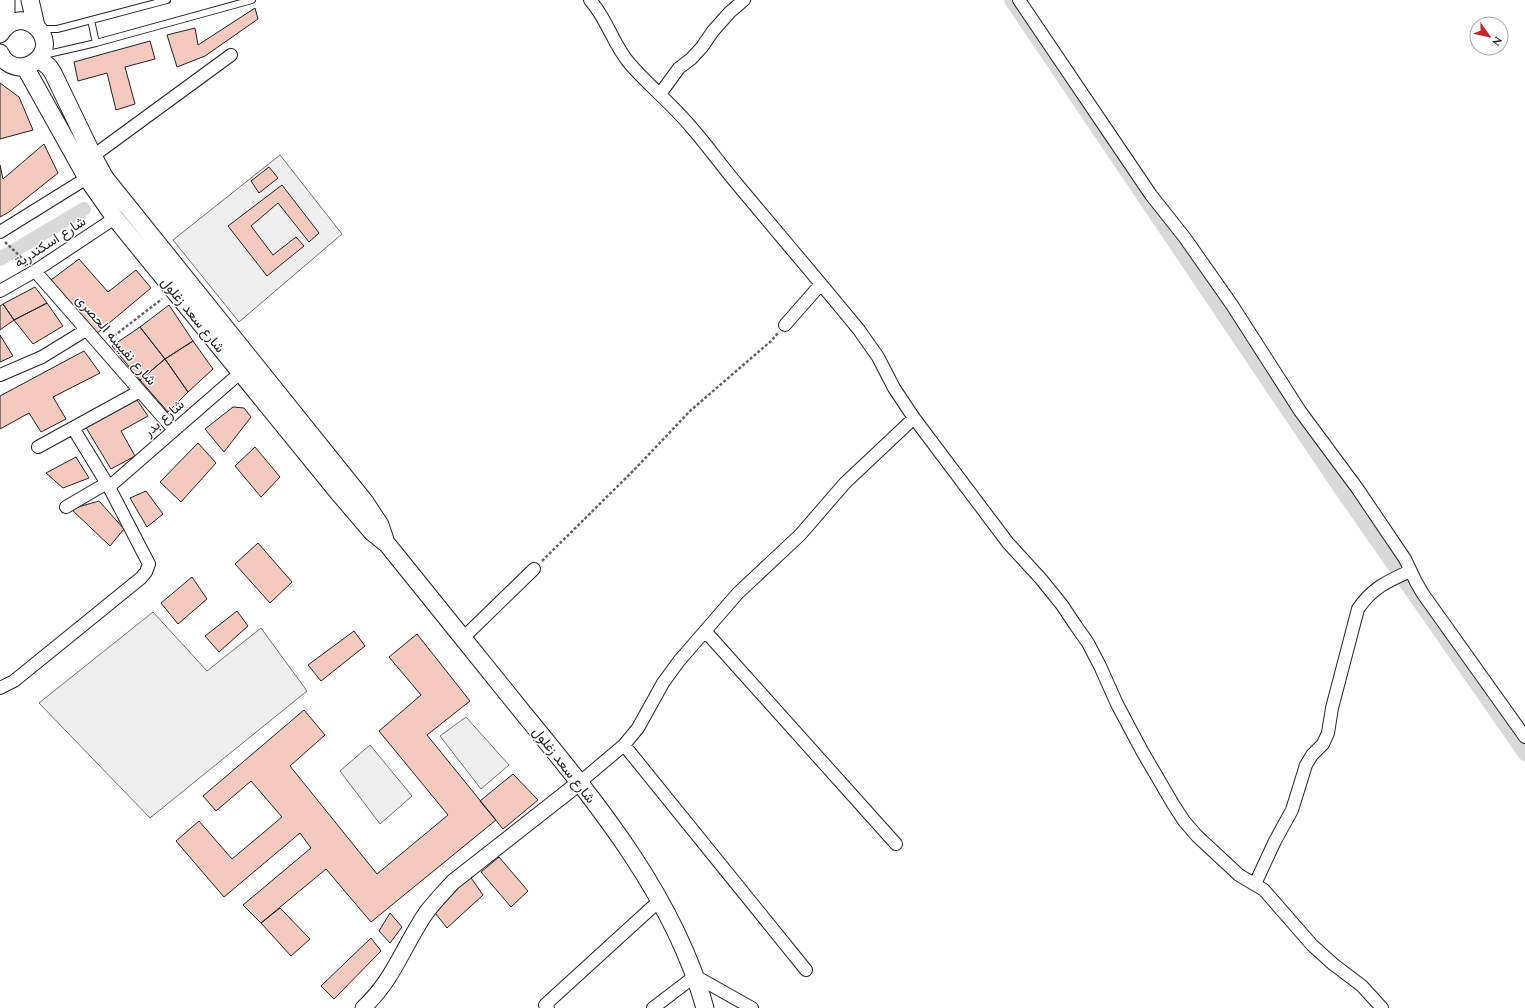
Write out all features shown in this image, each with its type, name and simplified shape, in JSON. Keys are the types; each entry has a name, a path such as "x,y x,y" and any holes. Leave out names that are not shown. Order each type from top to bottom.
{"main road":[{"path":"2,31 6,17 6,0"},
{"path":"0,53 6,62 23,62 44,49 44,42 30,0"},
{"path":"2,31 10,24 23,20 38,27"},
{"name":"شارع سعد زغلول","path":"23,62 49,67 53,72 92,156 105,178 365,502 380,525 387,544"},
{"name":"شارع سعد زغلول","path":"23,62 87,178 115,218 359,518 372,532 387,544 579,783 640,867 684,950 705,1008"}],"street":[{"path":"590,0 603,16 617,45 628,62 643,79 692,127 717,160 871,346 894,388 914,418 1008,543 1041,579 1062,605 1091,649 1142,751 1184,820 1197,836 1235,871 1246,880 1264,890 1320,954 1362,986 1382,1008"},
{"path":"660,94 675,72 702,47 712,31 744,0"},
{"path":"1019,0 1151,194 1186,238 1232,305 1300,411 1357,488 1405,559 1408,572 1525,737"},
{"path":"92,156 231,55"},
{"path":"2,237 87,178"},
{"name":"شارع اسكندرية","path":"0,290 31,267 115,218"},
{"name":"شارع نفيسه الحصرى","path":"31,267 174,430"},
{"path":"785,325 821,284"},
{"path":"0,375 42,357 86,330"},
{"name":"شارع بدر","path":"66,507 108,485 240,373"},
{"path":"38,447 140,391"},
{"path":"363,1008 376,997 388,980 426,913 454,882 579,783 624,745 638,728 663,683 675,667 738,593 800,535 845,483 914,418"},
{"path":"0,688 14,680 140,578 146,572 149,564 108,485 73,428"},
{"path":"463,638 534,569"},
{"path":"1255,884 1275,841 1292,810 1306,765 1312,755 1323,744 1328,733 1332,708 1358,609 1366,597 1378,587 1408,572"},
{"path":"706,632 896,844"},
{"path":"624,745 806,970"},
{"path":"548,1008 545,1004 659,901"},
{"path":"653,1008 694,976 752,1008"}],"lane":[{"path":"38,27 57,29 167,0"},
{"path":"23,62 252,0"},
{"path":"91,20 96,43"}],"path":[{"path":"2,237 31,267"},
{"path":"100,346 173,291"},
{"path":"534,569 636,469 690,411 771,341 785,325"}],"shaded area":[{"path":"280,155 342,234 239,322 173,240"},
{"path":"153,612 207,671 261,628 307,691 150,818 39,703"},
{"path":"466,717 509,765 481,789 440,736"},
{"path":"370,745 412,796 380,824 340,771"}],"building":[{"path":"255,8 258,19 205,56 177,67 167,35 195,28 198,45"},
{"path":"150,41 155,59 125,67 135,104 116,110 107,73 78,81 74,62"},
{"path":"0,83 19,97 33,130 0,139"},
{"path":"44,144 58,173 9,212 0,217 0,165 3,179"},
{"path":"269,167 278,178 259,193 251,181"},
{"path":"282,185 319,233 309,242 278,203 251,226 273,255 296,237 304,246 267,276 228,226"},
{"path":"79,259 108,292 136,270 151,288 96,334 51,280"},
{"path":"35,287 47,303 14,320 3,304"},
{"path":"47,303 63,326 33,344 14,320"},
{"path":"3,304 14,320 0,330 0,306"},
{"path":"169,305 193,341 165,359 140,327"},
{"path":"140,327 165,359 140,380 112,346"},
{"path":"0,335 13,356 0,362"},
{"path":"193,341 213,369 188,392 165,359"},
{"path":"84,351 100,373 53,397 66,419 41,432 29,413 0,429 0,396"},
{"path":"165,359 188,392 168,412 140,380"},
{"path":"135,397 148,416 121,431 135,456 111,469 85,426"},
{"path":"233,407 244,408 251,417 224,452 205,429"},
{"path":"198,443 216,463 181,502 160,482"},
{"path":"255,447 280,477 261,497 235,466"},
{"path":"76,457 89,478 63,488 46,473"},
{"path":"146,491 163,514 147,527 130,498"},
{"path":"99,501 124,529 110,546 71,509"},
{"path":"258,543 292,582 270,603 235,564"},
{"path":"192,577 207,599 178,624 161,603"},
{"path":"237,611 248,626 219,652 205,636"},
{"path":"354,631 365,646 321,681 308,665"},
{"path":"417,634 470,701 427,735 496,820 371,922 326,869 261,923 243,905 311,848 300,833 224,897 176,841 199,821 232,859 282,817 251,781 216,811 203,796 304,710 325,735 290,766 377,874 448,815 379,731 421,695 389,657"},
{"path":"513,774 538,800 503,829 480,801"},
{"path":"499,857 528,891 511,907 481,872"},
{"path":"469,875 483,895 447,928 432,909"},
{"path":"280,908 310,939 291,956 261,923"},
{"path":"390,913 402,927 390,943 379,931"},
{"path":"371,938 381,951 334,999 321,986"}],"waterway":[{"path":"1011,0 1342,491 1525,754"},
{"path":"0,259 84,209"}]}
